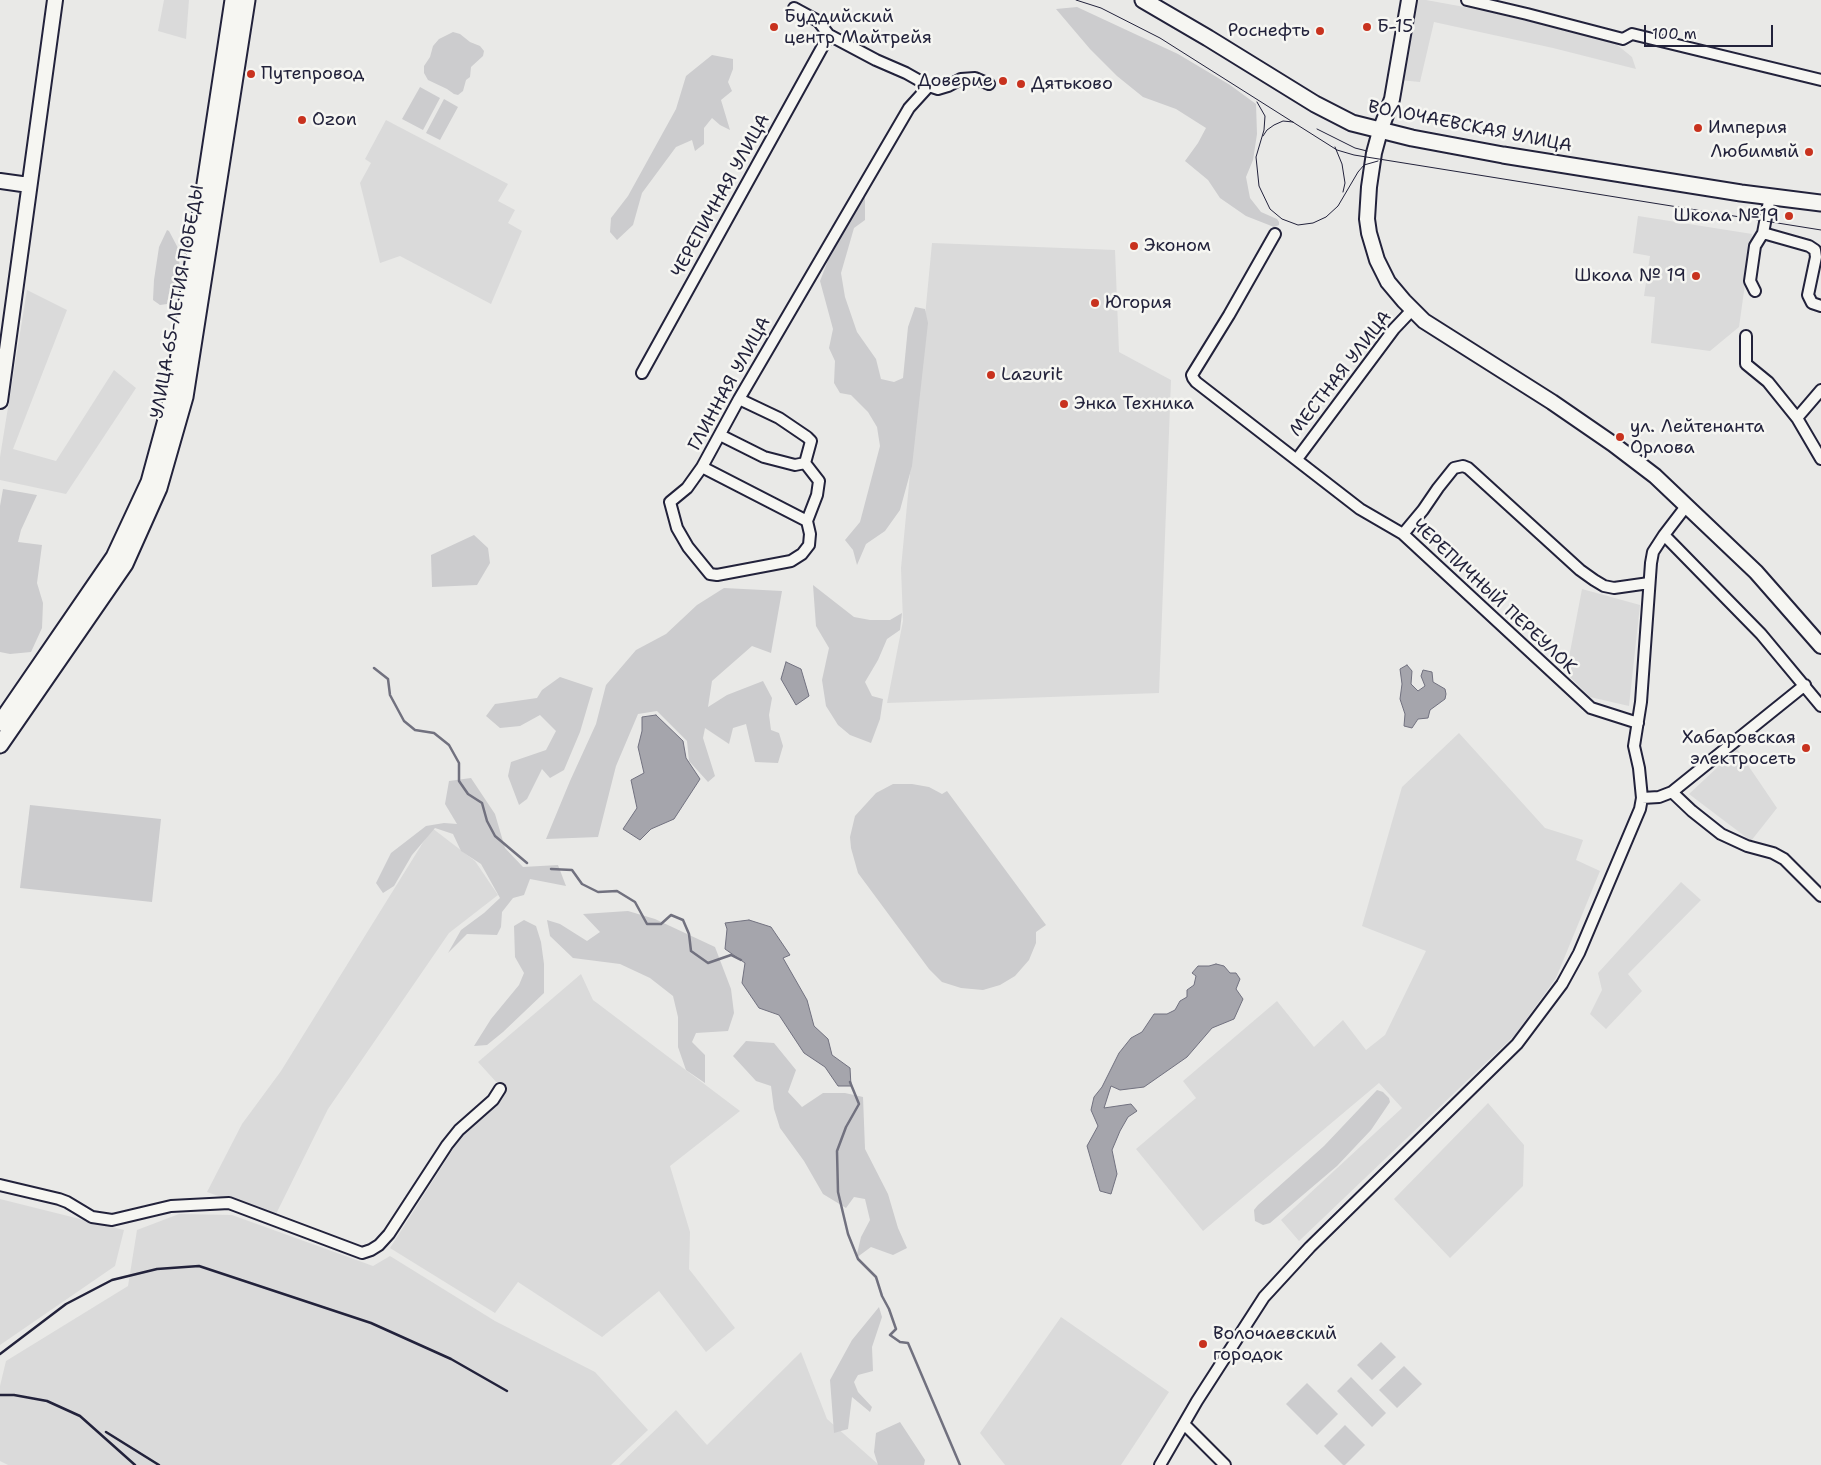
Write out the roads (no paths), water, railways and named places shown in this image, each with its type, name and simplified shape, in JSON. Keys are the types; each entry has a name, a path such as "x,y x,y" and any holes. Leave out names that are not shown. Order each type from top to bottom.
{"main road":[{"path":"0,401 55,0"},
{"name":"УЛИЦА 65-ЛЕТИЯ ПОБЕДЫ","path":"0,723 114,557 149,482 173,394 233,0"},
{"name":"УЛИЦА 65-ЛЕТИЯ ПОБЕДЫ","path":"0,745 125,564 159,488 185,397 248,0"},
{"name":"ВОЛОЧАЕВСКАЯ УЛИЦА","path":"1143,0 1315,104 1352,123 1380,131 1503,155 1741,193 1821,203"},
{"path":"1409,0 1392,99 1374,153 1369,187 1369,233 1382,273 1412,310 1438,330 1552,402 1655,476 1756,572 1821,646"},
{"path":"0,181 29,185"}],"street":[{"path":"1467,0 1623,39 1632,34 1821,80"},
{"path":"794,8 818,21 829,35 929,86 938,88 948,86 962,79 975,78 989,84"},
{"name":"ЧЕРЕПИЧНАЯ УЛИЦА","path":"642,373 829,35"},
{"name":"ГЛИННАЯ УЛИЦА","path":"806,458 819,481 817,494 807,521 810,534 809,545 802,554 791,561 717,575 710,574 688,547 677,528 670,502 687,488 702,467 739,399 909,108 929,86"},
{"path":"1755,291 1750,281 1755,246 1763,233 1770,196"},
{"path":"1763,233 1809,246 1815,250 1816,257 1808,296 1812,303 1821,306"},
{"name":"ЧЕРЕПИЧНЫЙ ПЕРЕУЛОК","path":"1275,234 1192,375 1196,382 1360,508 1403,534 1591,708 1638,723"},
{"name":"МЕСТНАЯ УЛИЦА","path":"1297,459 1394,329 1412,310"},
{"path":"1746,336 1746,364 1768,382 1797,418 1821,459"},
{"path":"1797,418 1821,390"},
{"path":"720,434 764,457 795,464 806,458 810,441 807,437 779,418 739,399"},
{"path":"1403,534 1454,468 1459,466 1468,468 1580,570 1594,580 1604,586 1614,588 1650,583"},
{"path":"702,467 807,521"},
{"path":"1160,1465 1197,1401 1264,1298 1310,1246 1517,1044 1562,984 1580,953 1640,809 1642,798 1639,768 1634,746 1641,702 1651,563 1653,552 1687,505"},
{"path":"1664,535 1738,609 1821,706"},
{"path":"1642,798 1659,797 1672,792 1805,686"},
{"path":"1672,792 1680,801 1722,834 1747,846 1774,853 1784,859 1821,896"},
{"path":"0,1185 68,1202 92,1217 107,1220 171,1206 229,1203 362,1253 371,1250 389,1234 446,1145 459,1130 493,1100 500,1089"},
{"path":"1184,1424 1225,1465"}],"waterway":[{"path":"374,668 388,679 390,695 404,721 415,730 434,733 449,745 459,763 459,781 468,794 482,803 487,821 495,836 527,863"},
{"path":"551,869 572,870 582,884 598,892 617,891 635,902 647,924 661,924 671,915 683,920 689,934 691,951 708,963 731,955 741,960"},
{"path":"850,1082 859,1104 846,1127 837,1151 838,1192 848,1234 858,1259 876,1277 896,1329 890,1335 900,1342 908,1343 960,1465"}],"tram line":[{"path":"1076,0 1101,8 1160,38 1337,150 1354,155 1821,230"},
{"path":"1257,102 1265,116 1264,130 1256,157 1259,186 1270,209 1282,219 1298,225 1313,223 1326,217 1338,206 1364,165 1378,161"},
{"path":"1263,136 1274,125 1283,121 1293,122"},
{"path":"1317,129 1355,148 1367,151"},
{"path":"1335,147 1342,164 1345,183 1343,192"}],"railway":[{"path":"0,1354 66,1304 112,1280 157,1269 199,1266 371,1323 451,1359 507,1391"},
{"path":"0,1395 14,1395 47,1401 80,1416 135,1465"},
{"path":"106,1432 159,1465"}],"place":[{"name":"Буддийский центр Майтрейя","path":"774,27"},
{"name":"Б-15","path":"1367,27"},
{"name":"Роснефть","path":"1320,31"},
{"name":"Путепровод","path":"251,74"},
{"name":"Доверие","path":"1003,81"},
{"name":"Дятьково","path":"1021,84"},
{"name":"Ozon","path":"302,120"},
{"name":"Империя","path":"1698,128"},
{"name":"Любимый","path":"1809,152"},
{"name":"Школа №19","path":"1789,216"},
{"name":"Эконом","path":"1134,246"},
{"name":"Школа № 19","path":"1696,276"},
{"name":"Югория","path":"1095,303"},
{"name":"Lazurit","path":"991,375"},
{"name":"Энка Техника","path":"1064,404"},
{"name":"ул. Лейтенанта Орлова","path":"1620,437"},
{"name":"Хабаровская электросеть","path":"1806,748"},
{"name":"Волочаевский городок","path":"1203,1344"}]}
